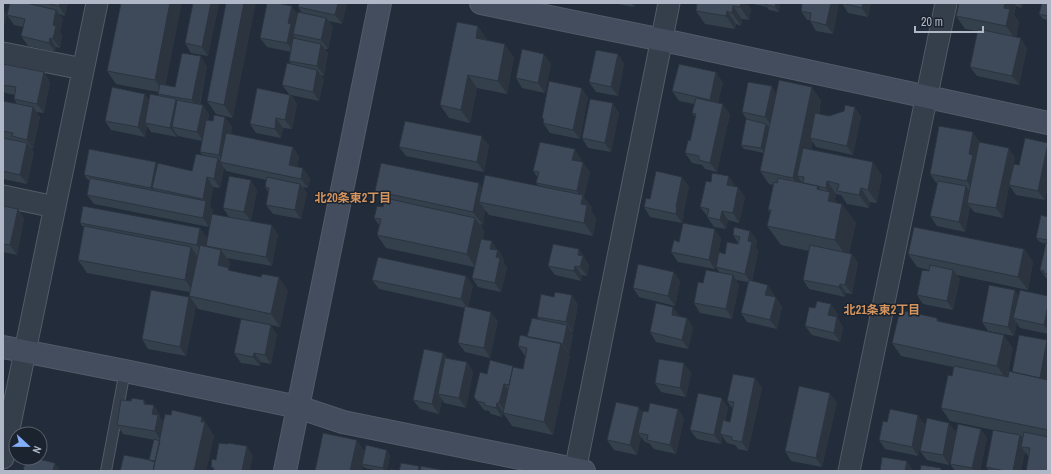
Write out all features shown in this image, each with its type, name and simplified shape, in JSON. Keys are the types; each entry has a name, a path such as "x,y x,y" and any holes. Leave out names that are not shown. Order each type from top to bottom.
{"street":[{"path":"3,458 96,3"},
{"path":"285,471 380,3"},
{"path":"481,3 1048,122"},
{"path":"3,347 298,407 343,422 578,470 669,3"},
{"path":"849,471 946,3"},
{"path":"3,53 83,69"},
{"path":"3,196 55,207"}],"lane":[{"path":"106,471 126,371"}],"building":[{"path":"10,3 26,3 56,10 53,25 56,26 53,39 50,38 49,43 21,36 25,19 7,15"},
{"path":"45,3 60,3 59,6"},
{"path":"121,3 170,3 155,80 107,71"},
{"path":"193,3 211,3 202,47 185,43"},
{"path":"226,3 244,3 224,105 207,101"},
{"path":"267,3 292,6 288,23 291,24 287,43 260,38"},
{"path":"299,3 338,3 335,15 298,7"},
{"path":"697,3 741,3 740,7 733,6 732,13 727,11 726,16 696,11"},
{"path":"766,3 776,3 775,7 766,5"},
{"path":"802,3 831,3 826,25 810,21 811,13 801,11"},
{"path":"842,3 863,3 862,8"},
{"path":"959,3 1005,3 1004,8 1010,9 1006,26 956,16"},
{"path":"1042,3 1048,3 1048,16 1039,14"},
{"path":"298,12 326,18 321,40 293,34"},
{"path":"457,22 478,26 476,38 505,44 498,81 468,75 461,110 440,105"},
{"path":"978,29 1021,38 1012,76 970,67"},
{"path":"293,38 321,44 317,66 289,61"},
{"path":"522,49 544,54 538,83 516,78"},
{"path":"596,50 618,54 611,87 589,82"},
{"path":"182,53 201,56 192,100 158,94 160,84 175,87"},
{"path":"287,63 317,70 313,92 282,85"},
{"path":"3,64 44,72 37,104 14,99 16,87 3,85"},
{"path":"679,64 716,72 710,100 672,91"},
{"path":"779,80 812,87 793,178 760,171"},
{"path":"549,81 582,88 573,130 543,123 544,119 542,118"},
{"path":"748,82 772,86 765,117 742,112"},
{"path":"112,87 145,94 138,127 105,121"},
{"path":"257,88 290,95 285,120 276,118 275,129 250,124"},
{"path":"150,94 176,99 170,128 145,123"},
{"path":"696,98 723,104 710,163 699,160 699,156 685,153 688,140 690,141 696,114 692,113"},
{"path":"590,99 613,103 605,143 582,138"},
{"path":"177,100 203,105 197,132 172,127"},
{"path":"3,101 33,107 27,140 12,136 13,133 3,131"},
{"path":"845,105 855,107 847,146 810,138 815,113 829,116 844,111"},
{"path":"214,115 225,117 219,155 200,152 206,120 213,121"},
{"path":"746,119 766,124 761,148 741,145"},
{"path":"405,121 482,136 477,162 399,147"},
{"path":"939,126 973,132 969,154 973,155 967,181 930,174"},
{"path":"226,133 293,147 289,165 303,168 301,179 220,162"},
{"path":"3,138 27,143 20,175 3,171"},
{"path":"1025,138 1048,143 1038,191 1009,185 1014,164 1019,165"},
{"path":"540,142 575,149 572,160 583,162 577,191 536,183 539,172 533,171"},
{"path":"979,142 1009,148 996,208 967,203"},
{"path":"803,148 873,162 868,190 861,188 859,195 837,191 839,184 827,181 826,188 803,183 804,177 797,176"},
{"path":"89,149 156,162 151,188 84,175"},
{"path":"196,154 218,158 214,179 207,177 203,199 152,188 158,163 192,171"},
{"path":"381,163 479,183 473,212 375,191"},
{"path":"656,171 682,177 676,214 644,207 646,198 650,199"},
{"path":"712,173 729,176 727,185 738,187 733,213 722,211 720,220 707,217 709,209 700,207 706,181 711,182"},
{"path":"485,175 583,195 581,204 587,205 584,223 479,202"},
{"path":"229,176 251,180 244,212 223,208"},
{"path":"267,177 300,184 295,210 266,205 269,188 265,187"},
{"path":"90,178 206,201 203,218 87,195"},
{"path":"778,178 818,186 817,189 830,192 828,201 842,204 835,240 767,226 771,210 768,210 774,182 777,183"},
{"path":"938,181 966,186 959,222 930,216"},
{"path":"385,198 475,218 467,254 377,235 381,219 374,218 377,206 383,207"},
{"path":"3,206 18,209 10,245 3,244"},
{"path":"83,206 200,228 197,245 80,223"},
{"path":"212,214 272,225 266,257 206,246"},
{"path":"1041,215 1048,217 1048,240 1036,238"},
{"path":"683,223 715,229 709,260 671,252 674,240 679,242"},
{"path":"84,226 191,247 185,280 78,260"},
{"path":"734,227 750,231 748,241 752,242 745,274 716,267 719,252 725,254 727,242 738,244 740,237 733,235"},
{"path":"914,227 1024,249 1018,277 908,254"},
{"path":"481,239 492,241 490,249 498,250 496,257 500,258 495,283 472,278"},
{"path":"1046,243 1048,244 1048,274 1043,273 1044,271 1040,270"},
{"path":"553,244 579,249 578,255 583,256 580,267 575,266 574,271 548,266"},
{"path":"200,245 221,250 218,265 229,268 228,270 261,277 262,274 279,277 271,314 189,296"},
{"path":"810,245 852,254 845,285 840,284 839,287 803,280"},
{"path":"378,257 466,276 461,299 372,280"},
{"path":"638,264 674,272 668,296 633,288"},
{"path":"930,265 953,270 947,301 917,295 922,270 929,271"},
{"path":"706,270 733,275 726,309 694,303 698,282 703,283"},
{"path":"749,280 768,285 765,295 776,297 770,320 741,313"},
{"path":"989,285 1015,290 1008,327 982,322"},
{"path":"151,290 189,297 180,347 142,339"},
{"path":"1020,290 1048,296 1048,305 1044,325 1013,318"},
{"path":"555,292 572,295 566,322 537,317 541,294 554,297"},
{"path":"817,301 831,304 828,315 837,317 834,333 805,326 809,307 815,308"},
{"path":"656,303 673,307 672,315 687,318 682,340 650,332"},
{"path":"465,306 491,312 484,348 458,343"},
{"path":"900,310 937,318 937,321 1004,335 997,366 892,343"},
{"path":"532,318 567,325 563,344 527,337"},
{"path":"241,319 271,325 265,355 254,353 253,357 234,353"},
{"path":"520,335 561,343 544,422 503,413 513,367 523,369 527,348 518,346"},
{"path":"1019,335 1047,340 1040,378 1012,372"},
{"path":"424,349 443,353 432,404 413,400"},
{"path":"445,358 467,362 459,398 438,394"},
{"path":"659,359 684,363 680,388 655,383"},
{"path":"490,360 513,366 509,385 504,384 499,403 497,403 496,408 484,405 485,403 477,401 474,397 480,372 487,374"},
{"path":"954,366 1008,377 1009,371 1048,380 1048,430 941,408 948,375 952,376"},
{"path":"733,374 755,378 742,442 732,440 732,437 720,434 723,420 730,422 734,402 727,401"},
{"path":"799,386 830,393 816,458 785,451"},
{"path":"698,393 722,398 714,435 690,430"},
{"path":"132,398 144,400 144,404 154,405 152,414 158,415 155,431 117,425 121,400 131,401"},
{"path":"616,402 639,407 630,445 607,440"},
{"path":"650,403 678,409 670,445 647,440 648,435 638,433 643,411 648,412"},
{"path":"890,409 918,415 912,447 879,440 883,421 887,422"},
{"path":"172,410 202,417 201,422 205,422 194,471 153,471 165,414 171,415"},
{"path":"927,418 949,423 943,455 920,451"},
{"path":"958,424 981,429 972,468 950,464"},
{"path":"993,430 1020,435 1013,471 986,467"},
{"path":"1024,432 1048,437 1048,471 1026,471 1030,448 1021,447"},
{"path":"323,433 357,440 350,471 315,471"},
{"path":"154,439 160,441 155,462 149,460"},
{"path":"219,443 247,446 242,471 213,471 214,468 211,467 212,459 216,460"},
{"path":"366,445 387,450 383,468 362,464"},
{"path":"124,455 155,461 153,471 120,471"},
{"path":"882,457 907,461 905,471 880,471"},
{"path":"48,461 55,463 53,471 23,471 24,466 48,466"},
{"path":"401,463 419,466 418,471 399,471"},
{"path":"921,465 941,468 941,471 920,471"},
{"path":"421,466 447,471 420,471"}],"district":[{"name":"北20条東2丁目","path":"353,198"},
{"name":"北21条東2丁目","path":"882,310"}]}
